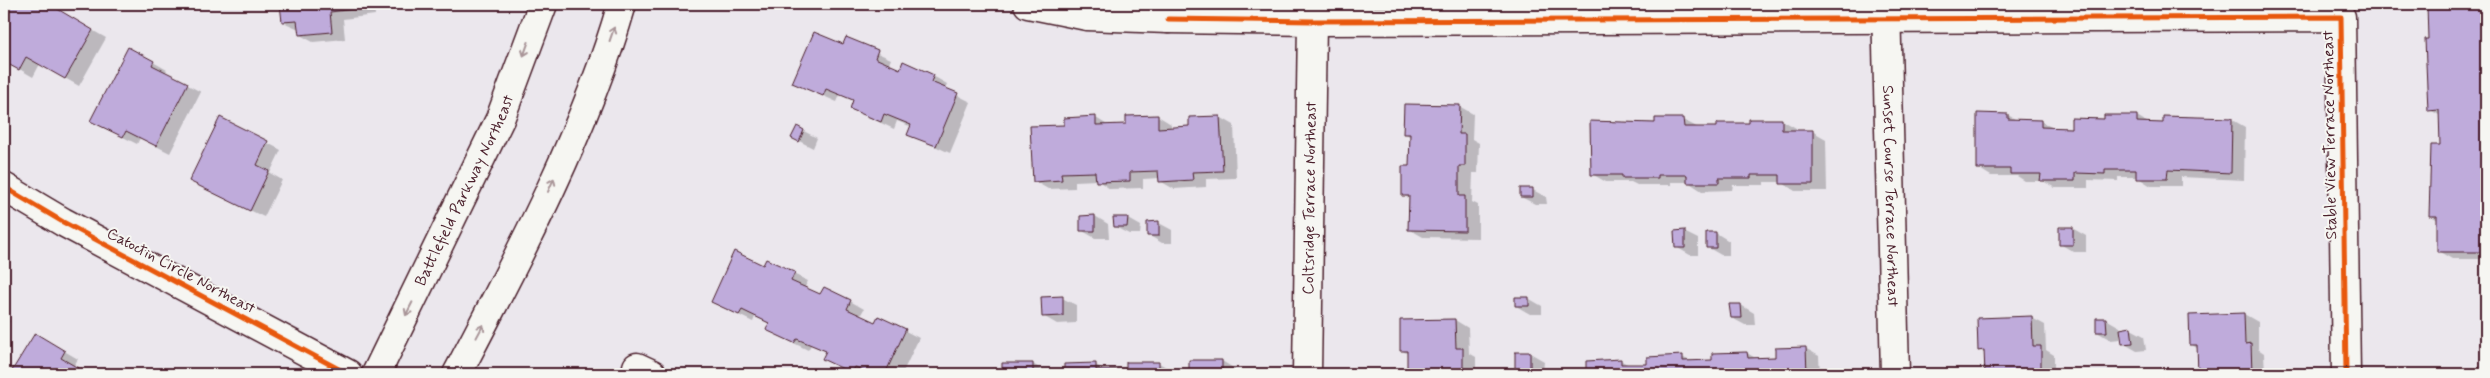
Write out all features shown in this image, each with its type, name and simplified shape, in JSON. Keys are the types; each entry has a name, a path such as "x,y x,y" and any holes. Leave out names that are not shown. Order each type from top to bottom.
{"street":[{"name":"Battlefield Parkway Northeast","path":"376,374 500,119 543,4"},
{"path":"457,374 508,277 553,182 591,92 622,4"},
{"name":"Stable View Terrace Northeast","path":"1028,4 1087,16 1167,11 1312,21 1887,11 2341,17 2346,374"},
{"name":"Sunset Course Terrace Northeast","path":"1887,11 1895,374"},
{"name":"Coltsridge Terrace Northeast","path":"1307,374 1312,21"},
{"name":"Catoctin Circle Northeast","path":"4,187 72,226 348,374"}],"building":[{"path":"11,4 49,4 93,30 65,79 26,57 19,70 4,62 4,16"},
{"path":"280,4 362,4 362,8 330,12 332,32 299,35 297,21 282,22"},
{"path":"2486,4 2486,252 2437,252 2437,216 2429,216 2431,145 2440,145 2439,110 2428,111 2425,39 2428,39 2427,5"},
{"path":"814,32 843,44 846,37 878,50 875,58 900,69 903,61 934,75 931,82 958,93 936,146 907,135 911,125 884,114 881,122 850,109 853,100 826,89 823,96 792,83"},
{"path":"128,47 154,61 152,65 188,83 156,146 126,131 123,137 90,121"},
{"path":"1404,104 1460,105 1459,134 1465,134 1465,166 1459,166 1459,196 1465,196 1465,231 1408,230 1409,196 1402,196 1402,166 1409,166 1410,134 1403,134"},
{"path":"1977,113 2008,114 2008,119 2041,120 2041,127 2071,128 2071,118 2104,119 2104,115 2137,115 2137,122 2163,123 2163,116 2232,118 2231,173 2168,170 2167,179 2136,179 2136,170 2105,170 2105,174 2075,173 2075,181 2040,181 2041,174 2010,174 2010,169 1977,169"},
{"path":"1158,115 1158,128 1189,126 1189,117 1220,116 1223,171 1192,172 1193,180 1159,182 1158,171 1130,172 1130,181 1096,182 1095,172 1061,173 1062,180 1033,182 1030,126 1064,125 1064,118 1096,116 1096,125 1126,124 1126,116"},
{"path":"220,117 268,141 257,165 269,171 250,211 189,181"},
{"path":"1655,118 1683,118 1684,127 1717,127 1717,123 1749,123 1749,119 1782,119 1782,130 1813,130 1813,184 1780,184 1780,175 1751,175 1751,178 1719,178 1719,183 1687,183 1687,175 1658,175 1658,178 1622,178 1622,175 1591,175 1590,121 1655,123"},
{"path":"797,126 804,130 799,142 791,138"},
{"path":"1520,188 1533,188 1533,197 1520,197"},
{"path":"1095,215 1095,231 1080,231 1080,216"},
{"path":"1113,217 1128,217 1127,227 1114,227"},
{"path":"1159,221 1159,236 1147,236 1147,222"},
{"path":"2059,227 2073,227 2073,245 2059,245"},
{"path":"1685,230 1685,248 1675,248 1674,231"},
{"path":"1706,232 1716,232 1716,248 1706,248"},
{"path":"734,251 763,265 766,259 795,272 791,281 820,294 824,287 851,300 847,309 875,322 878,316 906,329 885,374 871,374 855,367 852,373 822,359 826,351 797,339 794,343 766,330 769,323 742,310 739,315 711,302"},
{"path":"1063,296 1063,316 1042,317 1041,297"},
{"path":"1515,297 1529,297 1529,306 1515,306"},
{"path":"1729,304 1741,304 1742,318 1731,318"},
{"path":"2244,313 2245,344 2251,343 2252,374 2198,374 2197,345 2190,345 2189,315"},
{"path":"2032,316 2033,346 2041,346 2041,374 1985,374 1984,350 1978,351 1977,318"},
{"path":"2096,318 2106,318 2107,332 2096,332"},
{"path":"1455,319 1456,348 1463,348 1463,374 1407,374 1407,351 1400,351 1400,320"},
{"path":"2131,327 2133,343 2122,344 2120,329"},
{"path":"35,333 65,351 61,358 85,372 83,374 10,374"},
{"path":"1806,347 1807,374 1586,374 1586,361 1621,359 1621,364 1647,364 1647,357 1683,355 1683,361 1712,360 1712,353 1747,352 1748,358 1775,357 1775,348"},
{"path":"1515,352 1530,352 1530,373 1515,373"},
{"path":"1189,360 1222,360 1222,374 1002,374 1002,363 1033,363 1033,371 1064,371 1064,364 1096,363 1096,370 1126,370 1126,362 1159,362 1159,370 1189,370"},
{"path":"2049,369 2060,369 2060,374 2050,374"}],"cycle path":[{"path":"1168,19 1312,21 2341,17 2346,374"},
{"path":"4,187 63,222 348,374"}]}
